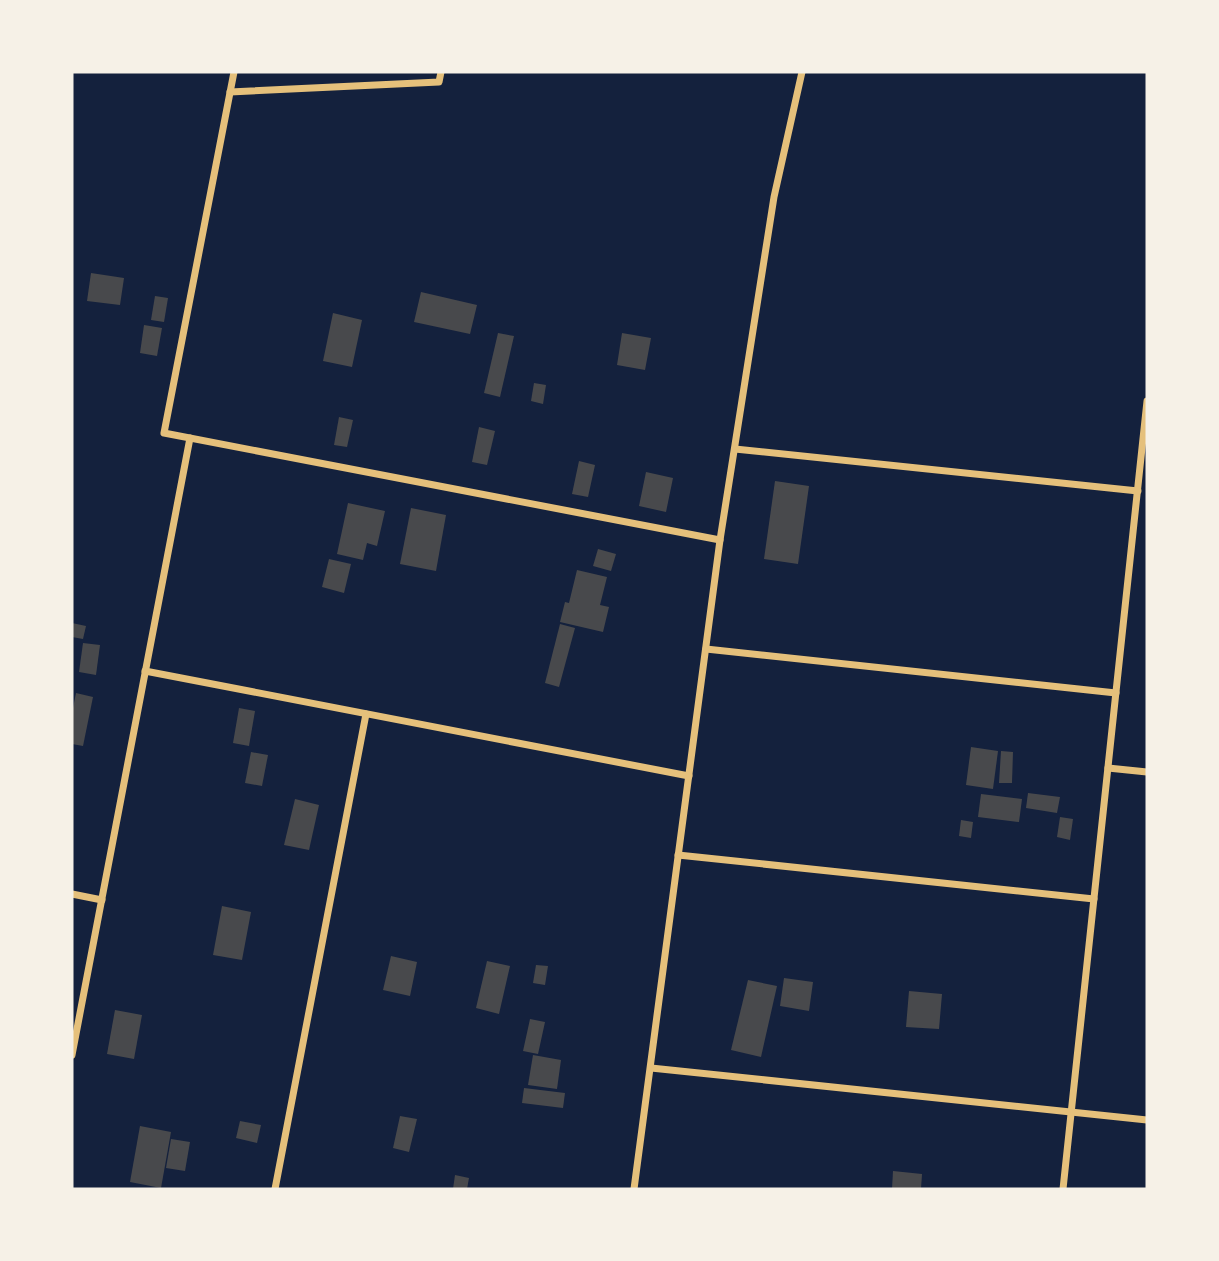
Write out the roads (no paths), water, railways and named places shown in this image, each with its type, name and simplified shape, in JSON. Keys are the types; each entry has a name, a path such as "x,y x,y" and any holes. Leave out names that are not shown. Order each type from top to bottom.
{"street":[{"path":"234,72 164,433 720,540"},
{"path":"230,92 439,82 441,72"},
{"path":"634,1189 720,540 774,197 802,72"},
{"path":"1063,1189 1147,401"},
{"path":"72,1055 190,439"},
{"path":"735,449 1138,491"},
{"path":"706,649 1116,692"},
{"path":"145,671 689,776"},
{"path":"275,1189 366,714"},
{"path":"1108,768 1147,772"},
{"path":"678,855 1094,899"},
{"path":"72,894 102,900"},
{"path":"650,1068 1147,1120"}]}
